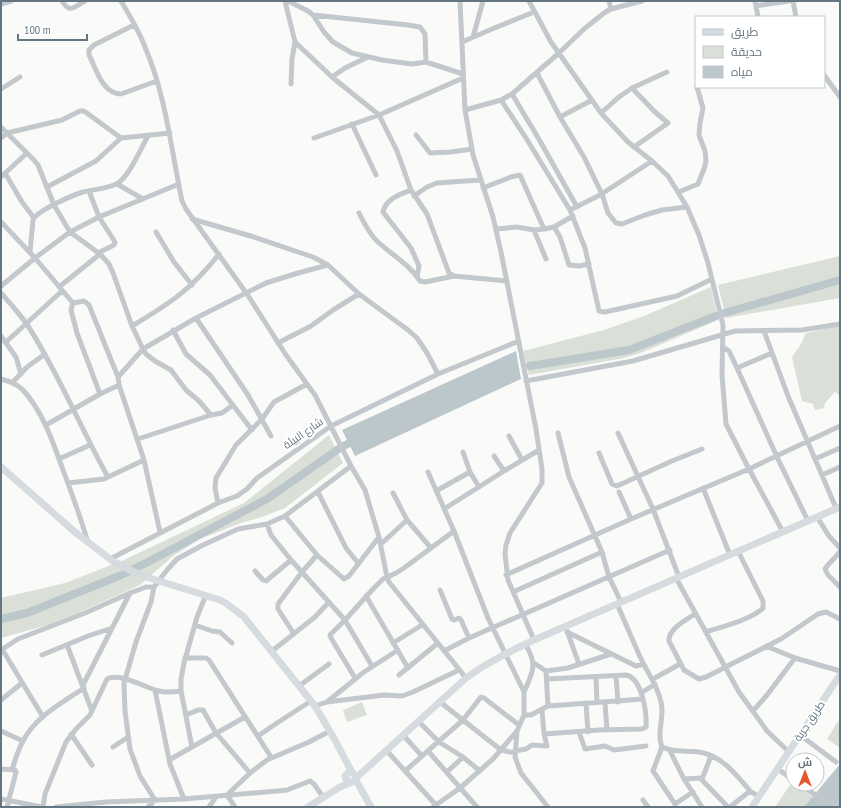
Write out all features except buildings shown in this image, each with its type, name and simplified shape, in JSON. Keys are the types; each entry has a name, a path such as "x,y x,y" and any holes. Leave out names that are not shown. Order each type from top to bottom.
{"main road":[{"path":"1,467 88,544 112,561 156,584 206,595 227,604 244,617 313,704 331,733 335,747 368,807"},
{"path":"311,806 340,787 351,777 369,765 466,678 504,653 534,640 566,629 619,603 838,508"},
{"name":"طريق جربة","path":"789,752 840,676"},
{"name":"طريق جربة","path":"752,807 785,758"},
{"path":"351,777 358,784 371,807"}],"street":[{"path":"1,4 10,1"},
{"path":"62,1 68,9 71,9 85,1"},
{"path":"121,1 146,48 157,81 170,133 182,201 192,219 247,294 278,343 315,395 351,466 365,490 381,544 386,577 422,625 466,678"},
{"path":"287,1 308,11 313,15 324,32 333,42 352,53 382,60 412,64 426,62 463,76"},
{"path":"287,1 295,42 292,58 292,84"},
{"path":"460,1 465,110 472,149 480,180 496,229 542,468 542,483 508,538 505,554 506,575 534,640"},
{"path":"473,37 483,1"},
{"path":"529,1 551,42 609,124 668,176 687,207 699,235 723,325 723,382 726,424 783,532"},
{"path":"608,1 611,9"},
{"path":"465,110 501,100 512,94 559,53 584,28 611,9 642,1"},
{"path":"758,16 755,3 789,1"},
{"path":"793,1 796,16"},
{"path":"462,42 534,12"},
{"path":"313,15 420,27 425,34 426,62"},
{"path":"134,25 94,44 89,50 89,55 105,87 117,94 157,81"},
{"path":"295,42 332,77 379,115 397,151 411,190 427,214 447,268 454,276"},
{"path":"332,77 345,68 368,57"},
{"path":"601,113 632,88 667,72"},
{"path":"537,73 560,117 584,157 602,194 608,213 616,223 620,224 662,210 687,207"},
{"path":"314,138 379,115 463,76"},
{"path":"825,76 840,97"},
{"path":"1,89 20,77"},
{"path":"632,88 654,112 668,123 634,147"},
{"path":"679,192 698,184 706,161 705,151 699,135 703,108 697,88"},
{"path":"512,94 577,207"},
{"path":"501,100 526,138 573,216 583,242 599,310 602,312 677,296 712,280"},
{"path":"560,117 592,100"},
{"path":"1,138 7,133 62,120 80,111 84,111 121,138 170,133"},
{"path":"352,124 376,175"},
{"path":"1,127 38,165 54,205 70,232 99,254 109,264 132,326 143,349 155,361 171,370 186,390 199,401 211,416"},
{"path":"416,135 430,153 472,149"},
{"path":"30,252 34,218 38,213 82,192 117,184 124,177 148,136"},
{"path":"47,188 96,161 121,138"},
{"path":"27,153 3,175 34,218"},
{"path":"570,210 602,194 652,161"},
{"path":"483,188 511,177 520,176 544,229"},
{"path":"414,196 426,187 437,183 480,180"},
{"path":"117,184 144,198"},
{"path":"1,286 70,232 144,198 179,184"},
{"path":"411,190 394,198 384,207 383,212 411,248 419,266 418,277"},
{"path":"6,342 27,324 61,289 99,254 115,244 115,241 99,218 89,191"},
{"path":"359,213 366,226 378,242 387,248 422,282 454,276 507,281"},
{"path":"496,229 517,227 534,230 544,229 554,227 573,216"},
{"path":"192,219 313,258 328,265 359,294 417,338 438,374"},
{"path":"1,222 30,252 73,303"},
{"path":"554,227 560,237 569,265 579,266 589,264"},
{"path":"534,230 546,259"},
{"path":"156,232 174,262 192,285"},
{"path":"132,326 163,308 192,285 203,275 219,254"},
{"path":"118,376 143,349 173,330 225,303 247,294 266,283 328,265"},
{"path":"1,292 27,324 45,354 90,446 108,477"},
{"path":"278,343 311,326 359,294"},
{"path":"73,303 84,301 88,305 118,376 119,385 144,460 160,532"},
{"path":"73,303 71,310 77,333 100,394"},
{"path":"196,318 248,395 271,436"},
{"path":"526,381 633,361 735,331 802,330 840,324"},
{"path":"173,330 186,354 210,375 252,430"},
{"path":"764,330 788,396 807,442 838,508"},
{"path":"1,336 16,357 21,374"},
{"name":"شارع البيئة","path":"112,561 160,532 218,503 243,493 257,478 331,426 438,374 518,341"},
{"path":"723,347 729,352 737,368 808,521"},
{"path":"737,368 772,353"},
{"path":"12,383 34,361 45,354"},
{"path":"1,379 22,389 46,425 68,483 88,544"},
{"path":"218,503 215,482 216,478 236,445 262,419 274,402 307,384"},
{"path":"46,425 100,394 119,385"},
{"path":"138,439 222,413 234,405"},
{"path":"506,575 653,509 777,457 840,427"},
{"path":"618,432 653,509 670,550 678,578 695,614 739,692 767,732 789,752"},
{"path":"558,433 569,477 602,552 609,577 619,603 644,664 654,682 663,710 659,737 662,747 653,771 672,806 693,792"},
{"path":"509,436 522,460"},
{"path":"59,459 90,446"},
{"path":"815,459 840,448"},
{"path":"599,453 614,486 620,486 672,460 702,449"},
{"path":"444,509 539,450"},
{"path":"463,452 470,472 479,488"},
{"path":"494,456 504,471"},
{"path":"68,483 99,480 144,460"},
{"path":"155,800 144,784 135,766 130,749 125,712 124,680 156,584 177,559 238,529 266,524 285,516 351,466"},
{"path":"822,475 840,467"},
{"path":"428,472 454,531 492,628 524,692"},
{"path":"436,491 470,472"},
{"path":"703,488 730,555"},
{"path":"318,492 346,548 358,563"},
{"path":"619,492 631,519"},
{"path":"393,493 407,520 431,548"},
{"path":"285,516 317,555 344,579 349,576 379,537"},
{"path":"818,517 829,536 840,548"},
{"path":"381,544 407,520"},
{"path":"266,524 271,535 291,560 328,603 345,620 372,666"},
{"path":"355,678 330,636 366,596 386,577 396,573 454,531"},
{"path":"444,651 469,638 670,550"},
{"path":"706,632 739,621 760,611 763,608 764,605 760,594 738,551"},
{"path":"513,592 602,552"},
{"path":"840,552 826,566 825,569 840,586"},
{"path":"294,634 277,606 302,572 317,555"},
{"path":"255,571 264,581 266,581 291,560"},
{"path":"43,717 2,649 18,639 85,614 156,584"},
{"path":"440,590 452,619 454,620 459,618 461,620 469,638"},
{"path":"12,770 23,741 31,729 43,717 84,687 130,594"},
{"path":"192,747 181,691 182,671 195,624 206,595"},
{"path":"366,596 408,668"},
{"path":"272,651 315,617 328,603"},
{"path":"695,614 674,630 668,637 668,641 680,664 687,672 699,679 706,677 766,646 793,631 818,614 826,612 840,619"},
{"path":"195,624 212,631 220,632 232,643"},
{"path":"393,643 422,625"},
{"path":"42,655 112,628"},
{"path":"566,629 636,666 644,664"},
{"path":"566,629 579,664"},
{"path":"400,675 438,643"},
{"path":"525,644 530,651 534,664 532,674 524,692 524,715 517,731 515,752 516,764 521,774 548,807"},
{"path":"67,645 92,711"},
{"path":"766,646 795,658 840,671"},
{"path":"327,702 355,678 398,650"},
{"path":"534,664 546,672 568,668 611,654"},
{"path":"185,658 207,658 271,757"},
{"path":"753,711 795,658"},
{"path":"299,686 329,664"},
{"path":"641,693 680,664"},
{"path":"258,736 277,723 313,704 384,694 402,696 414,692 459,670"},
{"path":"546,672 548,706"},
{"path":"544,734 644,728 646,724 643,699 638,684 632,677 626,675 596,678 547,679"},
{"path":"616,676 618,702"},
{"path":"1,799 42,807 45,794 66,742 71,734 87,719 107,679 112,677 163,692 181,691"},
{"path":"596,678 597,703"},
{"path":"1,700 22,684"},
{"path":"155,690 169,760 178,787 184,799"},
{"path":"405,771 463,720 473,706 482,697 519,725"},
{"path":"524,715 531,715 548,706 643,699"},
{"path":"440,702 501,750 515,752 526,749 532,745 547,746 544,734 542,710"},
{"path":"605,703 607,730"},
{"path":"586,704 588,732"},
{"path":"186,715 198,710 203,710 216,733 250,773"},
{"path":"169,760 245,717"},
{"path":"418,721 439,742 464,757 480,771"},
{"path":"1,730 23,741"},
{"path":"386,750 438,806 480,771 517,731"},
{"path":"579,732 585,749 605,746 614,750 646,746"},
{"path":"226,795 250,773 271,757 331,733"},
{"path":"71,734 92,765"},
{"path":"403,735 422,756"},
{"path":"800,735 836,762"},
{"path":"113,747 128,737"},
{"path":"662,747 670,751 698,752 711,756 730,768 750,791 758,796"},
{"path":"428,751 477,807"},
{"path":"670,751 684,779 702,807"},
{"path":"702,779 711,756"},
{"path":"447,772 464,757"},
{"path":"1,768 16,771 6,807"},
{"path":"778,769 785,774"},
{"path":"684,779 702,779 729,807 750,791"},
{"path":"56,807 116,801 216,797 287,790 310,781 314,784 323,797"},
{"path":"811,792 840,807"},
{"path":"226,795 235,807"},
{"path":"208,807 216,797"},
{"path":"539,807 540,799"},
{"path":"148,807 155,800"},
{"path":"642,800 648,807"},
{"path":"111,807 116,801"}],"green space":[{"path":"840,256 840,298 726,318 718,285"},
{"path":"711,287 718,320 643,352 624,358 529,375 523,351 604,330 644,316"},
{"path":"840,326 840,396 835,392 825,403 824,408 815,410 813,404 802,401 792,357 801,344 806,333"},
{"path":"329,435 343,463 285,508 200,539 173,556 140,585 47,625 1,638 1,598 65,583 124,560 244,503"},
{"path":"362,702 367,715 347,722 343,710"},
{"path":"838,721 840,722 840,748 827,739"},
{"path":"785,792 806,792 813,797 804,807 775,807"}],"water":[{"path":"516,351 521,379 355,456 342,430"},
{"path":"840,764 840,807 804,807 817,792 825,792 825,782"}],"waterway":[{"path":"530,366 629,350 721,314 840,280"},
{"path":"1,619 27,613 119,576 146,563 267,499 340,448 357,439"}]}
